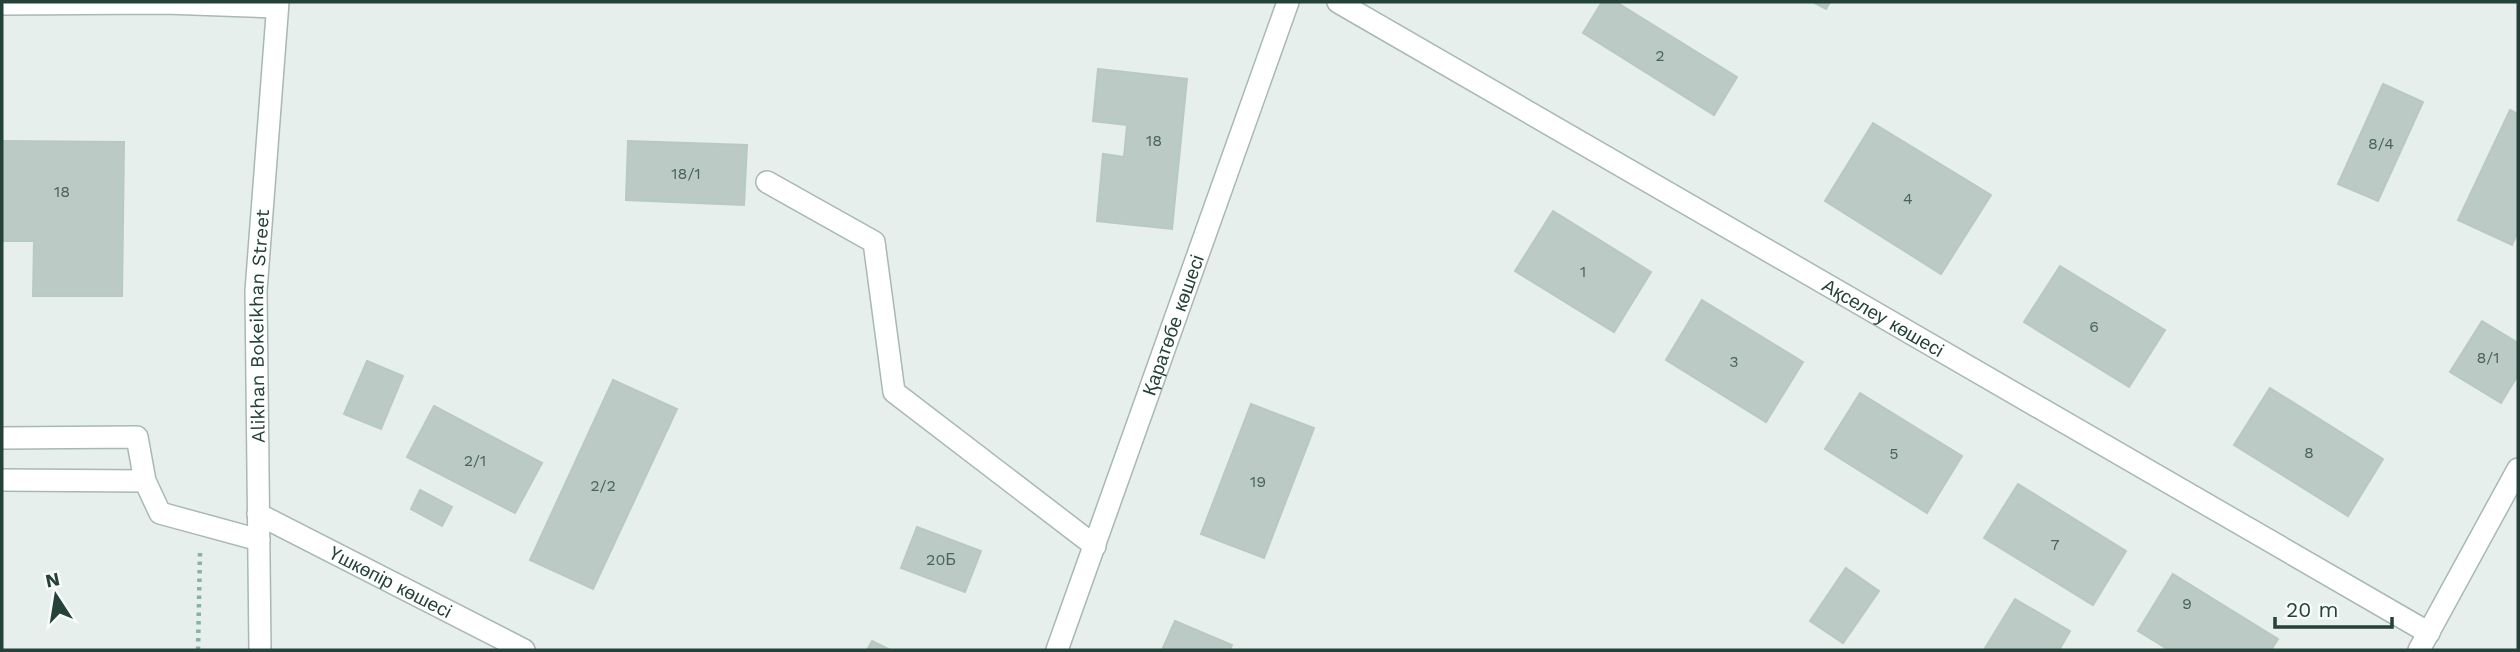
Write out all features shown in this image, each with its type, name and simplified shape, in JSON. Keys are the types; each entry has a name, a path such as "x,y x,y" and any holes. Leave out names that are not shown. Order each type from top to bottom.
{"street":[{"name":"Қаратөбе көшесі","path":"1057,650 1288,2"},
{"name":"Ақселеу көшесі","path":"1338,2 2424,642"},
{"path":"2,4 277,4"},
{"name":"Alikhan Bokeikhan Street","path":"260,650 256,291 277,4"},
{"path":"767,182 874,242 894,392 1095,546"},
{"path":"2,438 138,437 145,481 160,513 259,540"},
{"path":"2424,642 2518,469"},
{"path":"2,480 145,481"},
{"name":"Үшкөпір көшесі","path":"258,514 524,650"}],"path":[{"path":"198,650 200,524"}],"building":[{"path":"1602,2 1616,2 1737,77 1714,115 1583,33"},
{"path":"1813,2 1830,2 1826,9"},
{"path":"1098,69 1187,79 1172,229 1097,221 1103,154 1124,157 1127,125 1093,121"},
{"path":"2383,84 2423,102 2378,201 2338,184"},
{"path":"2510,110 2518,114 2518,231 2512,245 2458,220"},
{"path":"1873,123 1991,195 1941,274 1825,201"},
{"path":"2,141 124,142 122,296 33,296 34,241 2,241"},
{"path":"628,141 747,145 744,205 626,200"},
{"path":"1553,211 1651,272 1614,332 1515,271"},
{"path":"2060,266 2165,330 2129,387 2024,322"},
{"path":"1702,300 1803,362 1766,422 1666,360"},
{"path":"2482,321 2518,343 2518,375 2501,403 2450,372"},
{"path":"367,361 403,376 381,429 344,414"},
{"path":"613,380 677,409 593,589 530,560"},
{"path":"2270,388 2383,459 2348,516 2234,445"},
{"path":"1860,393 1962,456 1927,513 1825,449"},
{"path":"1251,404 1314,428 1264,558 1201,534"},
{"path":"434,406 542,463 515,513 407,457"},
{"path":"2018,484 2126,551 2093,605 1984,538"},
{"path":"420,490 452,507 442,526 411,509"},
{"path":"917,527 981,551 965,592 901,568"},
{"path":"1846,568 1879,591 1843,643 1810,621"},
{"path":"2173,574 2278,639 2271,650 2169,650 2138,631"},
{"path":"2015,599 2070,631 2059,650 1984,650"},
{"path":"1175,621 1232,645 1230,650 1162,650"},
{"path":"872,641 890,650 867,650"}]}
